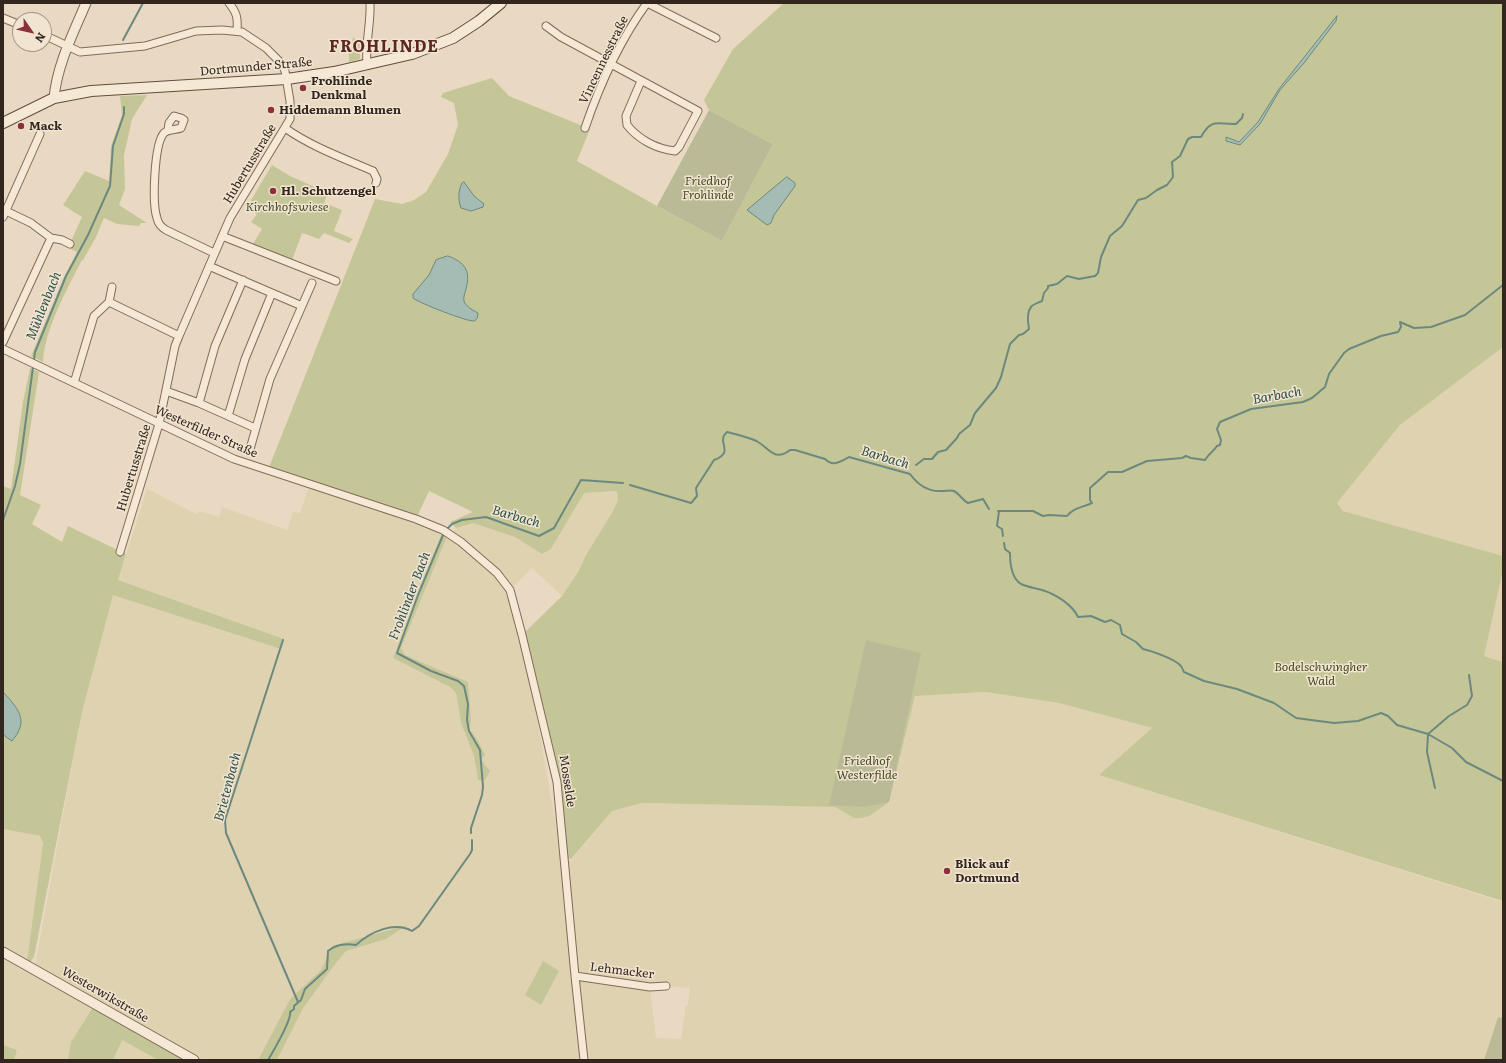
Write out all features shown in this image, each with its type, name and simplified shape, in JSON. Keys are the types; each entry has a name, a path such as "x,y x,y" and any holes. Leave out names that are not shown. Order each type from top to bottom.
{"main road":[{"name":"Dortmunder Straße","path":"3,123 54,98 91,91 287,79 334,72 367,65 412,54 453,38 479,21 501,3"}],"street":[{"path":"54,98 56,83 68,47 86,3"},
{"path":"52,39 80,52 145,46 196,31 237,31 237,15 229,3"},
{"path":"367,65 366,49 371,15 370,3"},
{"name":"Vincennesstraße","path":"585,128 592,108 626,34 647,3 716,38"},
{"path":"546,26 561,37 611,65 698,111 679,147 675,151 665,150 647,142 639,137 627,124 626,116 641,81"},
{"name":"Hubertusstraße","path":"120,552 159,424 175,346 222,236 240,201 290,119 290,101 287,79 282,64 276,56 257,40 237,31"},
{"path":"285,128 315,147 373,171 377,179 376,183"},
{"path":"168,130 164,133 160,140 156,159 155,187 157,220 166,230 214,253"},
{"path":"40,134 4,214 31,223 50,238 62,240 70,244"},
{"path":"222,236 336,281"},
{"path":"3,342 50,238"},
{"path":"209,266 302,306"},
{"path":"199,403 215,346 243,280"},
{"path":"250,448 270,379 312,283"},
{"path":"74,383 94,316 109,302 112,287"},
{"path":"228,416 246,359 272,293"},
{"path":"109,302 179,336"},
{"name":"Westerfilder Straße","path":"3,349 234,459 416,519 443,530 451,535"},
{"path":"166,391 199,403 255,428"},
{"name":"Mosselde","path":"451,535 497,572 510,590 522,635 554,763 557,782 584,1060"},
{"name":"Westerwikstraße","path":"3,952 194,1060"},
{"name":"Lehmacker","path":"575,976 650,987 666,986"}],"shaded area":[{"path":"1337,16 1336,21 1304,63 1280,90 1260,124 1240,145 1226,141 1226,137 1239,142 1258,122 1279,89"},
{"path":"787,177 795,183 795,186 774,215 771,223 767,225 747,210"},
{"path":"464,182 474,196 484,204 483,207 471,211 461,208 459,202 459,192 462,183"},
{"path":"448,256 459,261 467,272 468,277 464,300 472,310 478,313 476,320 474,321 463,319 444,312 413,298 413,294 429,275 436,260"},
{"path":"1503,347 1503,556 1343,511 1337,503 1400,425"},
{"path":"310,484 443,530 393,658 450,687 456,693 461,723 474,756 478,780 485,780 490,771 481,759 477,739 469,729 471,721 468,682 405,655 401,648 446,539 456,528 473,523 515,537 543,554 551,549 584,493 617,491 618,500 613,511 586,555 578,572 562,596 532,568 510,590 522,635 560,848 582,1060 277,1060 302,1010 346,951 386,939 405,925 332,946 321,970 290,999 258,1060 205,1060 35,966 82,712 113,594 281,649 284,639 118,580 147,489 198,515 199,511 219,517 222,507 287,530 293,512 300,513"},
{"path":"1503,570 1503,662 1484,656"},
{"path":"985,692 1059,703 1152,728 1099,775 1503,902 1503,1018 1498,1017 1484,1060 588,1060 565,867 612,811 642,803 835,807 854,818 889,802 915,696","holes":["666,986 690,988 681,1039 656,1038 650,989"]},
{"path":"4,693 18,710 21,720 21,725 12,741 3,733"},
{"path":"3,829 40,836 43,843 27,961 3,950"},
{"path":"3,952 95,1004 71,1042 68,1060 14,1060 17,1050 3,1045"},
{"path":"121,1039 158,1060 113,1060"}],"green space":[{"name":"Bodelschwingher Wald","path":"784,3 1503,3 1503,347 1400,425 1337,503 1343,511 1503,556 1503,570 1484,656 1503,662 1503,901 1099,775 1152,728 1059,703 985,692 915,696 889,802 869,816 854,818 835,807 642,803 612,811 571,859 567,858 563,801 547,726 522,635 562,596 578,572 586,555 613,511 618,500 617,491 584,493 551,549 542,554 515,537 473,523 456,528 450,522 473,512 429,491 416,519 268,470 375,199 402,204 414,200 426,192 448,154 458,125 454,103 441,97 443,93 492,78 509,96 590,129 577,161 722,241 773,144 709,110 704,100 733,49"},
{"path":"353,37 360,44 360,59 349,62 349,48 352,48"},
{"path":"147,95 132,119 124,155 125,189 119,205 147,223 141,223 139,226 117,224 104,218 95,239 70,283 52,323 44,350 43,362 31,356 65,275 77,252 68,248 82,217 63,205 85,171 109,181 111,146 122,115 120,96"},
{"name":"Friedhof Frohlinde","path":"709,110 773,144 722,241 657,206"},
{"name":"Kirchhofswiese","path":"272,165 290,176 328,193 324,203 342,210 334,231 353,239 349,243 324,233 319,239 302,233 291,263 251,247 262,229 251,222 257,214 247,207"},
{"path":"30,368 39,372 20,495 41,505 32,524 62,542 68,526 126,554 118,580 284,639 281,649 113,595 82,712 34,957 31,961 27,961 43,843 40,836 3,829 3,486 11,489 23,402"},
{"path":"443,530 446,539 401,648 405,655 468,682 471,721 469,729 477,739 485,755 481,759 490,771 485,780 478,780 474,756 461,723 456,693 450,687 393,658"},
{"name":"Friedhof Westerfilde","path":"866,640 921,653 889,802 863,807 829,805"},
{"path":"407,925 386,939 346,951 302,1010 277,1060 258,1060 290,999 321,970 332,946"},
{"path":"543,961 559,971 541,1005 525,995"},
{"path":"33,968 203,1060 158,1060 122,1040 113,1060 68,1060 71,1042 95,1004"},
{"path":"1498,1017 1503,1018 1503,1060 1484,1060"},
{"path":"3,1045 17,1050 14,1060 3,1060"}],"waterway":[{"name":"Mühlenbach","path":"123,40 143,3"},
{"name":"Mühlenbach","path":"3,520 15,486 20,464 35,352 66,276 88,235 110,186 113,146 124,114 124,107"},
{"path":"916,465 924,459 932,459 938,452 946,450 959,434 970,425 975,413 996,388 1001,377 1010,344 1019,335 1023,334 1029,329 1029,309 1033,305 1042,301 1048,286 1057,284 1067,276 1079,279 1095,276 1098,273 1101,257 1110,236 1122,226 1138,200 1146,198 1167,185 1173,177 1172,162 1180,156 1188,139 1192,137 1201,137 1212,124 1236,124 1242,118 1243,114"},
{"name":"Barbach","path":"998,511 1033,511 1043,516 1067,516 1075,509 1092,503 1090,500 1090,488 1108,472 1122,472 1147,461 1182,458 1186,456 1205,460 1214,449 1220,445 1221,440 1217,429 1220,422 1251,409 1303,402 1312,398 1325,387 1329,374 1344,353 1349,349 1381,336 1398,332 1401,327 1400,322 1414,328 1431,327 1465,315 1503,285"},
{"name":"Barbach","path":"630,485 691,503 697,496 696,488 714,460 724,454 725,450 723,439 727,432 755,441 776,455 780,455 790,450 795,450 825,459 831,463 840,462 849,457 910,474 924,487 937,491 954,491 968,503 983,499 989,509"},
{"name":"Barbach","path":"448,528 452,524 462,520 486,517 539,536 554,528 581,480 623,483"},
{"path":"999,511 997,526 1002,529 1003,536"},
{"name":"Frohlinder Bach","path":"443,535 418,595 397,653 431,671 458,681 464,686 468,704 467,720 469,731 480,750 483,787 482,795 471,828 471,833"},
{"path":"1004,543 1005,549 1010,553 1013,574 1021,584 1042,590 1058,597 1072,608 1078,617 1091,616 1105,622 1111,620 1120,625 1122,634 1136,642 1143,649 1157,653 1178,663 1184,672 1204,681 1237,689 1274,703 1296,718 1334,723 1358,721 1381,713 1388,716 1397,725 1428,734 1452,748 1466,762 1503,781"},
{"name":"Brietenbach","path":"283,640 225,820 226,833 298,1002"},
{"path":"1435,788 1427,752 1428,734 1449,716 1467,705 1472,696 1469,675"},
{"name":"Frohlinder Bach","path":"268,1060 285,1028 290,1012 301,1000 305,989 327,969 328,951 341,945 356,945 368,936 382,929 398,927 412,931 419,926 470,854 472,850 472,840"}],"place":[{"name":"Frohlinde Denkmal","path":"303,88"},
{"name":"Hiddemann Blumen","path":"271,110"},
{"name":"Mack","path":"21,126"},
{"name":"Hl. Schutzengel","path":"273,191"},
{"name":"Blick auf Dortmund","path":"947,871"}],"district":[{"name":"FROHLINDE","path":"384,47"}]}
